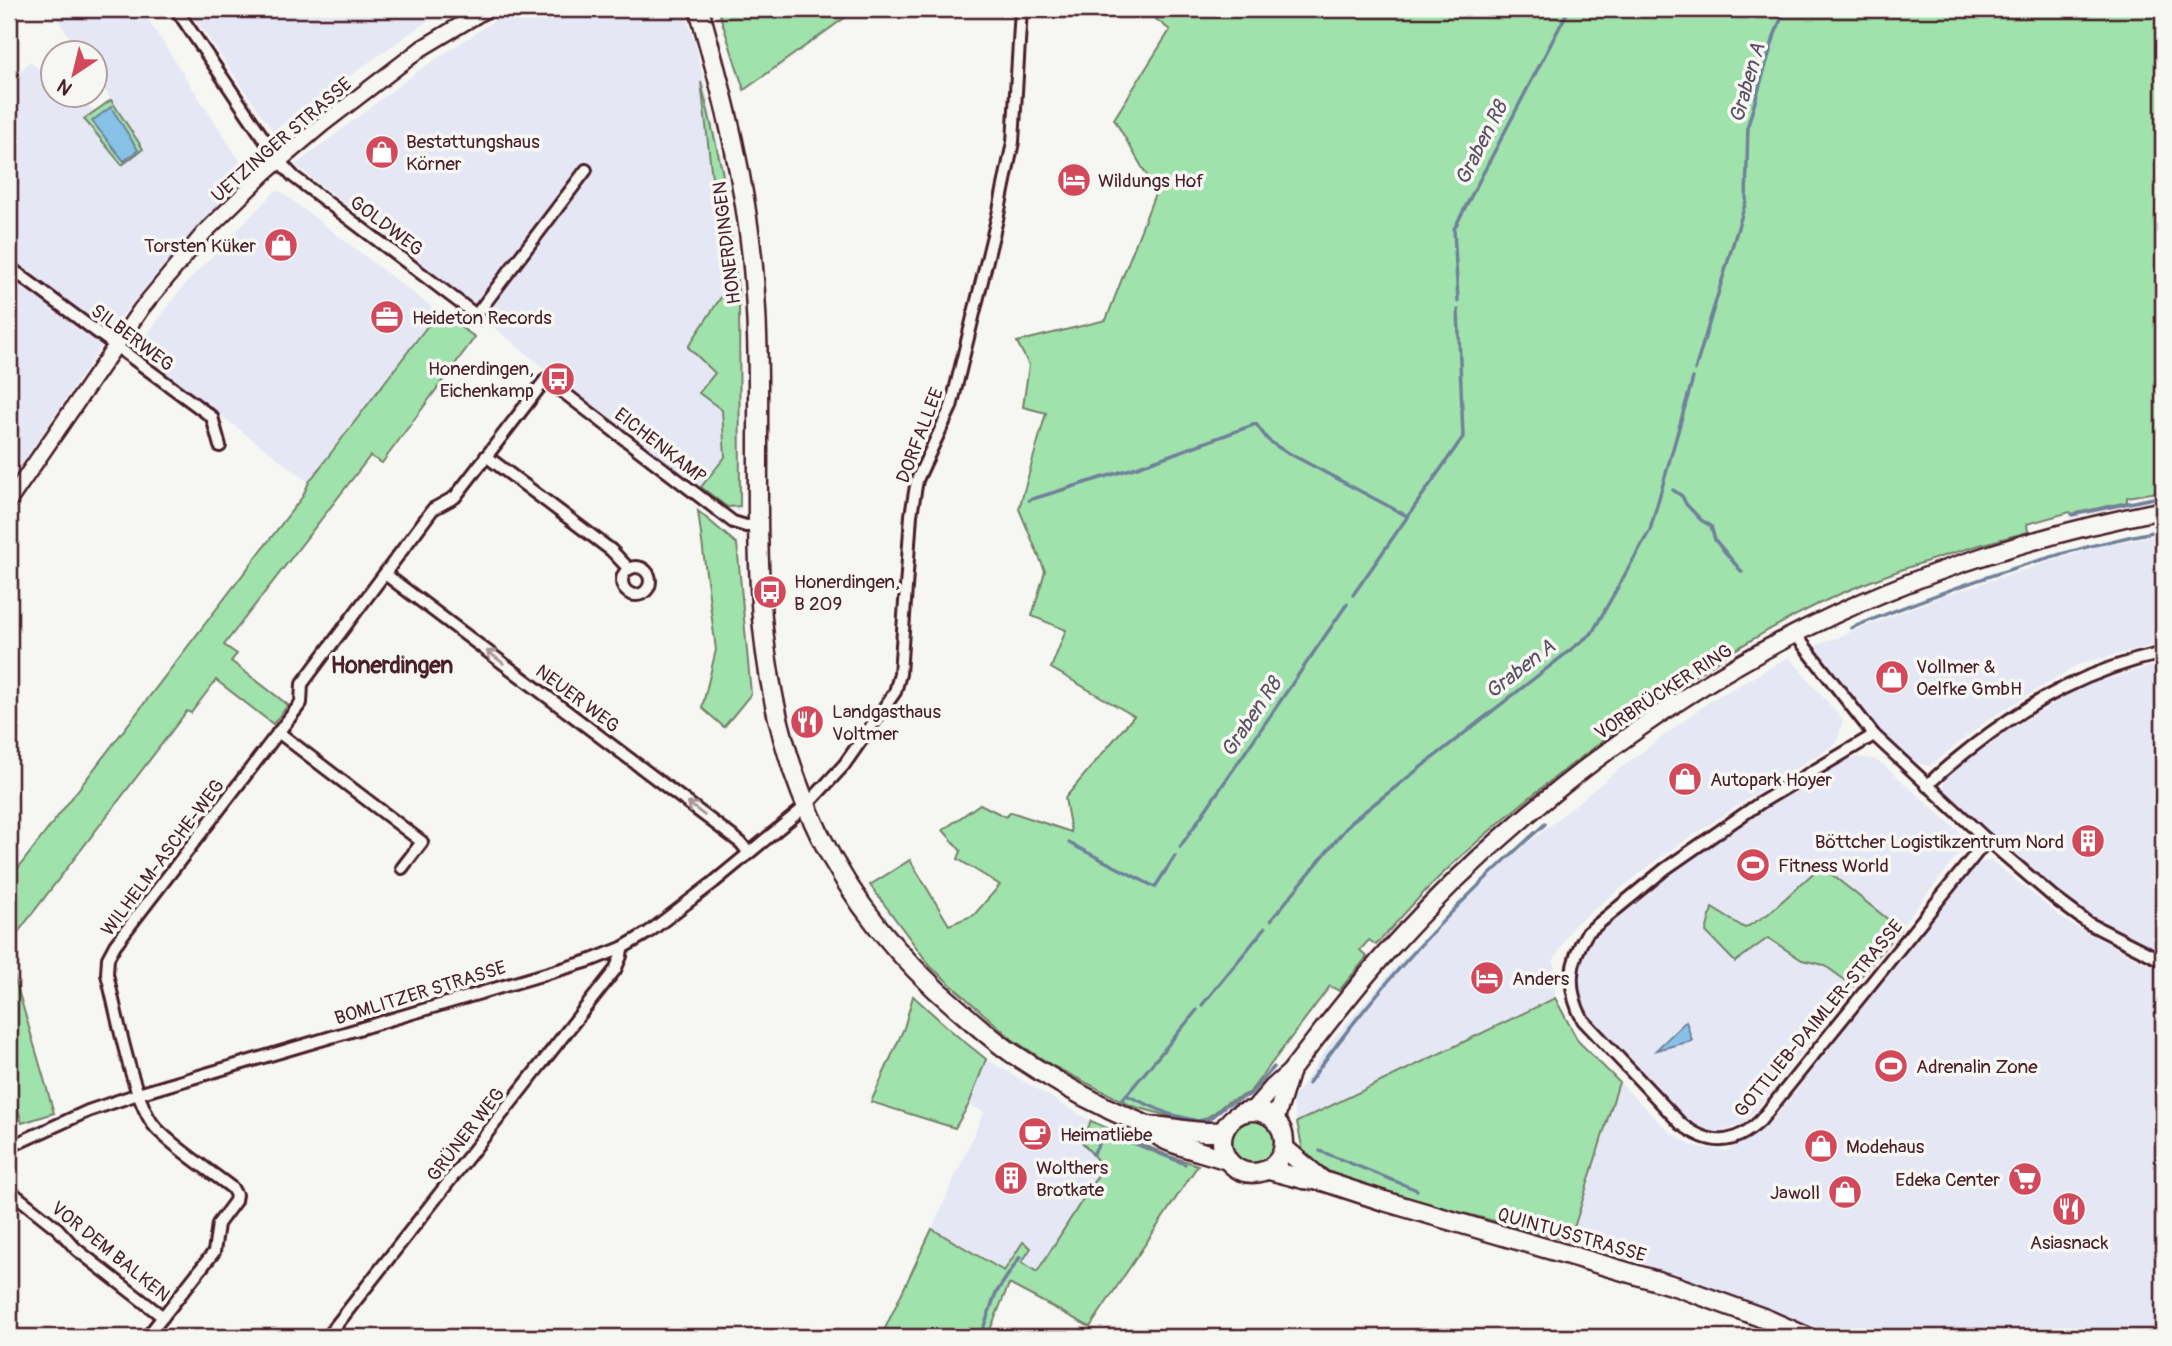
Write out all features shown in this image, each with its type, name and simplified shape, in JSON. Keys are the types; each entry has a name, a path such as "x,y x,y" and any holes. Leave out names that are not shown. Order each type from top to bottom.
{"main road":[{"name":"HONERDINGEN","path":"699,9 742,183 749,234 756,326 761,596 767,663 782,739 806,806 838,871 855,898 913,969 949,1002 1011,1052 1085,1097 1146,1126 1163,1139 1227,1160"},
{"name":"VORBRÜCKER RING","path":"1252,1111 1290,1072 1390,948 1462,874 1591,764 1636,730 1795,634 1874,597 1973,560 2038,540 2163,510"},
{"name":"VORBRÜCKER RING","path":"1275,1121 1290,1072"},
{"path":"1252,1111 1265,1113 1275,1121 1283,1133 1284,1148 1269,1170 1260,1173 1242,1172 1227,1160 1222,1146 1224,1130 1235,1117 1252,1111"},
{"path":"1146,1126 1166,1126 1199,1132 1224,1130"},
{"name":"QUINTUSSTRASSE","path":"1284,1148 1323,1181"},
{"name":"QUINTUSSTRASSE","path":"1269,1170 1323,1181 1678,1287 1807,1337"}],"street":[{"name":"GOLDWEG","path":"176,9 279,161 294,177 476,315 586,170"},
{"name":"UETZINGER STRASSE","path":"9,501 116,345 179,260 213,224 279,161 422,48 487,9"},
{"name":"DORFALLEE","path":"806,806 844,765 895,692 900,674 917,480 951,407 998,215 1013,142 1021,9"},
{"name":"SILBERWEG","path":"9,267 212,417 220,446"},
{"name":"WILHELM-ASCHE-WEG","path":"138,1094 107,974 108,958 115,945 301,703 302,684 433,509 455,497 546,379"},
{"name":"EICHENKAMP","path":"546,379 733,522 746,526 759,525"},
{"path":"486,457 611,550 629,569"},
{"name":"NEUER WEG","path":"385,574 741,843 748,852"},
{"path":"1795,634 1874,735 1987,840 2088,923 2163,961"},
{"path":"1927,786 1994,730 2034,704 2082,677 2131,660 2163,653"},
{"path":"278,732 422,842 402,868"},
{"name":"GOTTLIEB-DAIMLER-STRASSE","path":"1874,735 1760,803 1665,869 1587,933 1579,945 1572,967 1571,990 1583,1020 1681,1124 1694,1134 1723,1141 1738,1138 1760,1121 1987,840"},
{"name":"BOMLITZER STRASSE","path":"9,1147 66,1120 138,1094 589,961 622,948 675,912 806,806"},
{"name":"GRÜNER WEG","path":"327,1337 615,970 622,948"},
{"name":"VOR DEM BALKEN","path":"9,1190 58,1229 76,1249 163,1317 214,1252 218,1224 236,1195 232,1188 156,1128 146,1116 138,1094"},
{"path":"149,1337 163,1317"}],"shaded area":[{"path":"50,9 141,9 250,176 173,255 120,318 9,484 9,251 15,246 9,241 9,88 29,61 38,68 38,108 91,108 95,111 108,108 111,100 108,95 108,38 70,38"},
{"path":"188,9 450,9 427,21 273,131"},
{"path":"512,9 684,9 694,38 727,181 735,251 741,345 741,512 721,506 575,394 483,318 470,301 295,165 418,71"},
{"path":"275,191 280,191 438,312 309,482 136,349 185,284"},
{"path":"2163,534 2163,643 2079,664 1989,719 1930,766 1908,762 1815,657 1815,646 1948,594 2103,545"},
{"path":"1789,657 1843,720 1837,743 1662,856 1573,926 1554,960 1555,998 1297,1122 1292,1100 1333,1039 1401,961 1510,858 1618,770 1710,701"},
{"path":"2163,663 2163,952 2089,915 2064,898 1943,793 1944,776 2000,735 2085,685"},
{"path":"1857,757 1873,759 1884,765 1962,834 1962,850 1746,1123 1721,1132 1698,1128 1677,1117 1594,1031 1572,991 1574,960 1589,936 1671,869 1768,803 1838,763"},
{"path":"1992,861 2067,922 2163,972 2163,1337 1833,1337 1733,1297 1570,1241 1619,1082 1669,1131 1692,1146 1726,1151 1753,1137 1777,1115 1976,862"},
{"path":"986,1059 1091,1121 1082,1142 1103,1167 1037,1272 1022,1262 1023,1243 1004,1272 932,1229 984,1112 969,1104"}],"green space":[{"path":"718,9 857,9 744,90"},
{"path":"1143,9 2163,9 2163,491 2127,497 2127,502 2072,514 2070,512 2027,524 2028,532 1906,568 1806,610 1748,642 1692,677 1612,734 1485,835 1429,887 1376,945 1369,940 1360,950 1367,957 1339,991 1330,986 1249,1093 1227,1102 1202,1120 1191,1122 1132,1106 1053,1066 1012,1039 931,967 870,885 910,860 949,925 974,915 1000,885 958,859 961,851 943,830 980,804 1006,817 1011,812 1071,832 1065,798 1134,716 1051,668 1066,630 1032,616 1045,571 1019,509 1046,413 1023,407 1029,365 1017,342 1106,320 1156,191 1114,119 1170,30"},
{"path":"701,82 722,170 739,296 740,506 727,507 701,487 725,457 722,410 699,393 715,373 688,347 725,291"},
{"path":"111,100 143,149 122,165 84,119 100,108 108,108"},
{"path":"438,312 475,337 382,463 370,456 224,645 237,654 231,661 288,705 273,724 216,680 191,713 187,711 9,944 9,880 303,496 309,482"},
{"path":"698,511 737,544 751,694 724,727 702,708 716,650"},
{"path":"1821,866 1900,929 1853,986 1824,965 1802,960 1768,938 1735,962 1706,932 1712,908 1745,928 1768,914"},
{"path":"9,959 54,1113 22,1123 9,1079"},
{"path":"913,996 986,1059 969,1104 955,1128 871,1102 904,1028"},
{"path":"1555,998 1578,1041 1619,1082 1570,1241 1384,1192 1335,1175 1304,1156 1297,1122"},
{"path":"1253,1118 1270,1126 1278,1143 1270,1160 1253,1168 1236,1160 1228,1143 1236,1126"},
{"path":"1091,1121 1169,1156 1198,1165 1090,1327 1009,1284 987,1337 881,1337 932,1229 1004,1271 1023,1242 1031,1248 1022,1262 1037,1272 1103,1167 1082,1142"}],"water":[{"path":"111,107 138,150 124,161 92,121"},
{"path":"1686,1021 1692,1041 1656,1050"}],"waterway":[{"name":"Graben R8","path":"1458,301 1454,229 1569,9"},
{"name":"Graben A","path":"1695,370 1746,201 1748,125 1785,9"},
{"name":"Graben R8","path":"1353,595 1463,437 1458,310"},
{"name":"Graben A","path":"1271,920 1351,822 1592,633 1650,530 1693,378"},
{"path":"1029,500 1137,467 1256,424 1268,440 1281,449 1407,516"},
{"path":"1673,490 1682,496 1701,520 1711,526 1715,540 1742,572"},
{"path":"2072,515 2163,496"},
{"path":"1851,628 2005,571 2083,548 2163,530"},
{"name":"Graben R8","path":"1180,847 1347,604"},
{"path":"1308,1084 1361,1013 1419,947 1480,884 1545,824"},
{"name":"Graben R8","path":"1069,843 1155,887 1175,856"},
{"name":"Graben A","path":"1202,1005 1265,928"},
{"name":"Graben A","path":"1123,1099 1197,1010"},
{"path":"1126,1095 1169,1114 1197,1121 1209,1119 1226,1105 1249,1095 1274,1067"},
{"name":"Graben A","path":"1093,1154 1108,1129"},
{"path":"1106,1132 1185,1164"},
{"path":"1320,1151 1417,1190"},
{"name":"Graben A","path":"980,1337 996,1293 1020,1257"}],"place":[{"name":"Bestattungshaus Körner","path":"382,152"},
{"name":"Wildungs Hof","path":"1074,180"},
{"name":"Torsten Küker","path":"281,245"},
{"name":"Heideton Records","path":"387,317"},
{"name":"Honerdingen, Eichenkamp","path":"558,379"},
{"name":"Honerdingen, B 209","path":"770,592"},
{"name":"Vollmer & Oelfke GmbH","path":"1892,677"},
{"name":"Landgasthaus Voltmer","path":"807,722"},
{"name":"Autopark Hoyer","path":"1685,779"},
{"name":"Böttcher Logistikzentrum Nord","path":"2088,841"},
{"name":"Fitness World","path":"1753,865"},
{"name":"Anders","path":"1487,978"},
{"name":"Adrenalin Zone","path":"1891,1066"},
{"name":"Heimatliebe","path":"1035,1134"},
{"name":"Modehaus","path":"1821,1146"},
{"name":"Wolthers Brotkate","path":"1011,1178"},
{"name":"Edeka Center","path":"2025,1179"},
{"name":"Jawoll","path":"1845,1192"},
{"name":"Asiasnack","path":"2069,1209"}],"district":[{"name":"Honerdingen","path":"392,665"}]}
